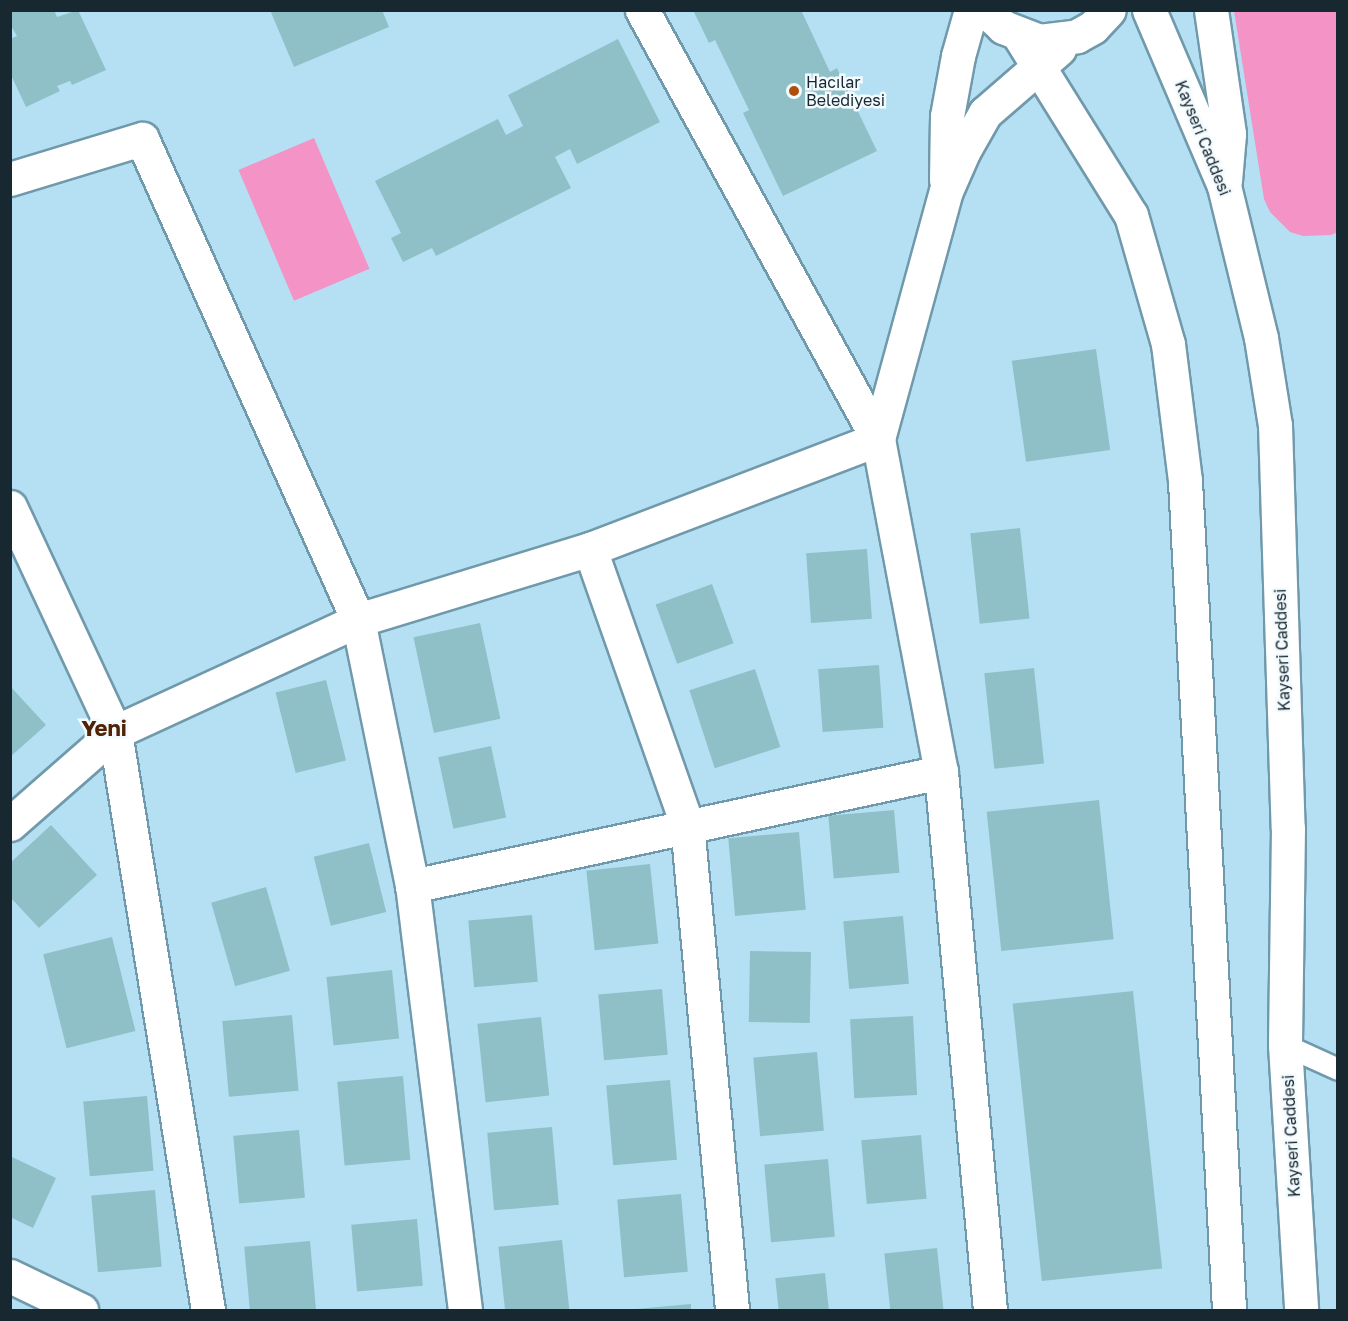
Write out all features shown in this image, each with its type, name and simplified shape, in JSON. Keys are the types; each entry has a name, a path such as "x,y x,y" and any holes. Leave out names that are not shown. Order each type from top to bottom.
{"street":[{"path":"642,10 878,439 941,772 990,1311"},
{"path":"946,191 947,116 958,56 971,10"},
{"path":"985,10 1020,37 1131,215 1168,344 1185,481 1229,1311"},
{"path":"878,439 946,191 985,113 1039,66 1077,36 1093,27 1109,10"},
{"name":"Kayseri Caddesi","path":"1149,10 1224,186 1261,338 1275,425 1288,828 1285,1046 1301,1311"},
{"path":"1211,10 1229,134 1224,186"},
{"path":"1020,37 1039,41 1077,36"},
{"path":"10,179 142,139 358,620 412,886 465,1311"},
{"path":"10,824 115,732 358,620 590,549 878,439"},
{"path":"10,507 115,732 208,1311"},
{"path":"590,549 687,824 732,1311"},
{"path":"412,886 687,824 941,772"},
{"path":"10,1276 81,1311"}],"lane":[{"path":"1285,1046 1338,1069"}],"shaded area":[{"path":"1234,11 1337,11 1338,232 1331,235 1303,236 1290,232 1270,212 1264,199"},
{"path":"314,138 369,269 294,301 239,170"}],"building":[{"path":"10,10 54,10 57,17 78,10 106,70 72,85 70,81 57,86 60,91 26,107 10,73 10,39 17,36 10,24"},
{"path":"270,10 382,10 389,27 294,67"},
{"name":"Hacılar Belediyesi","path":"693,10 801,10 830,72 837,68 877,151 783,196 743,113 749,110 715,40 709,43"},
{"path":"618,39 660,122 577,164 570,149 555,157 571,188 436,256 432,248 403,262 391,238 401,233 375,181 498,119 506,135 523,126 508,95"},
{"path":"1096,349 1110,450 1026,462 1012,361"},
{"path":"1020,528 1030,619 980,624 970,533"},
{"path":"867,549 872,619 811,623 806,553"},
{"path":"712,584 734,643 677,664 656,605"},
{"path":"480,623 500,719 434,733 413,637"},
{"path":"879,665 883,728 823,732 818,669"},
{"path":"1034,668 1044,763 994,769 984,673"},
{"path":"755,669 780,747 715,768 689,690"},
{"path":"326,680 346,761 296,773 276,693"},
{"path":"10,686 46,725 10,757"},
{"path":"491,746 506,817 453,829 438,757"},
{"path":"1099,800 1114,939 1001,951 987,812"},
{"path":"894,810 899,873 834,879 828,816"},
{"path":"51,825 97,875 39,928 10,897 10,863"},
{"path":"799,832 806,910 735,916 728,838"},
{"path":"369,843 386,912 331,926 314,857"},
{"path":"650,864 658,944 595,950 586,871"},
{"path":"266,887 290,971 235,986 211,903"},
{"path":"532,915 538,982 474,987 468,921"},
{"path":"903,916 909,984 849,989 843,921"},
{"path":"112,937 135,1031 67,1048 43,954"},
{"path":"750,951 811,952 810,1023 749,1022"},
{"path":"392,970 399,1039 334,1046 326,977"},
{"path":"662,989 668,1055 604,1060 598,995"},
{"path":"1133,991 1162,1268 1042,1281 1013,1004"},
{"path":"292,1015 299,1091 229,1097 222,1021"},
{"path":"913,1016 917,1095 854,1098 850,1019"},
{"path":"541,1017 549,1096 486,1102 477,1024"},
{"path":"817,1052 824,1131 760,1136 753,1058"},
{"path":"403,1076 410,1160 345,1165 337,1082"},
{"path":"670,1080 677,1160 613,1165 606,1086"},
{"path":"147,1096 154,1171 90,1176 83,1102"},
{"path":"552,1127 559,1205 494,1210 487,1133"},
{"path":"299,1130 305,1198 239,1203 233,1136"},
{"path":"921,1135 927,1199 867,1204 861,1140"},
{"path":"10,1156 56,1178 33,1228 10,1217"},
{"path":"828,1159 835,1237 771,1242 764,1165"},
{"path":"155,1190 162,1267 98,1272 91,1196"},
{"path":"681,1194 688,1272 624,1277 617,1200"},
{"path":"417,1219 423,1286 357,1291 351,1225"},
{"path":"562,1240 569,1310 505,1310 498,1247"},
{"path":"310,1241 316,1310 250,1310 244,1247"},
{"path":"937,1248 943,1310 890,1310 884,1254"},
{"path":"825,1273 829,1310 779,1310 775,1278"},
{"path":"691,1304 691,1310 636,1310 636,1309"}],"place":[{"name":"Hacılar Belediyesi","path":"794,91"}],"district":[{"name":"Yeni","path":"104,728"}]}
